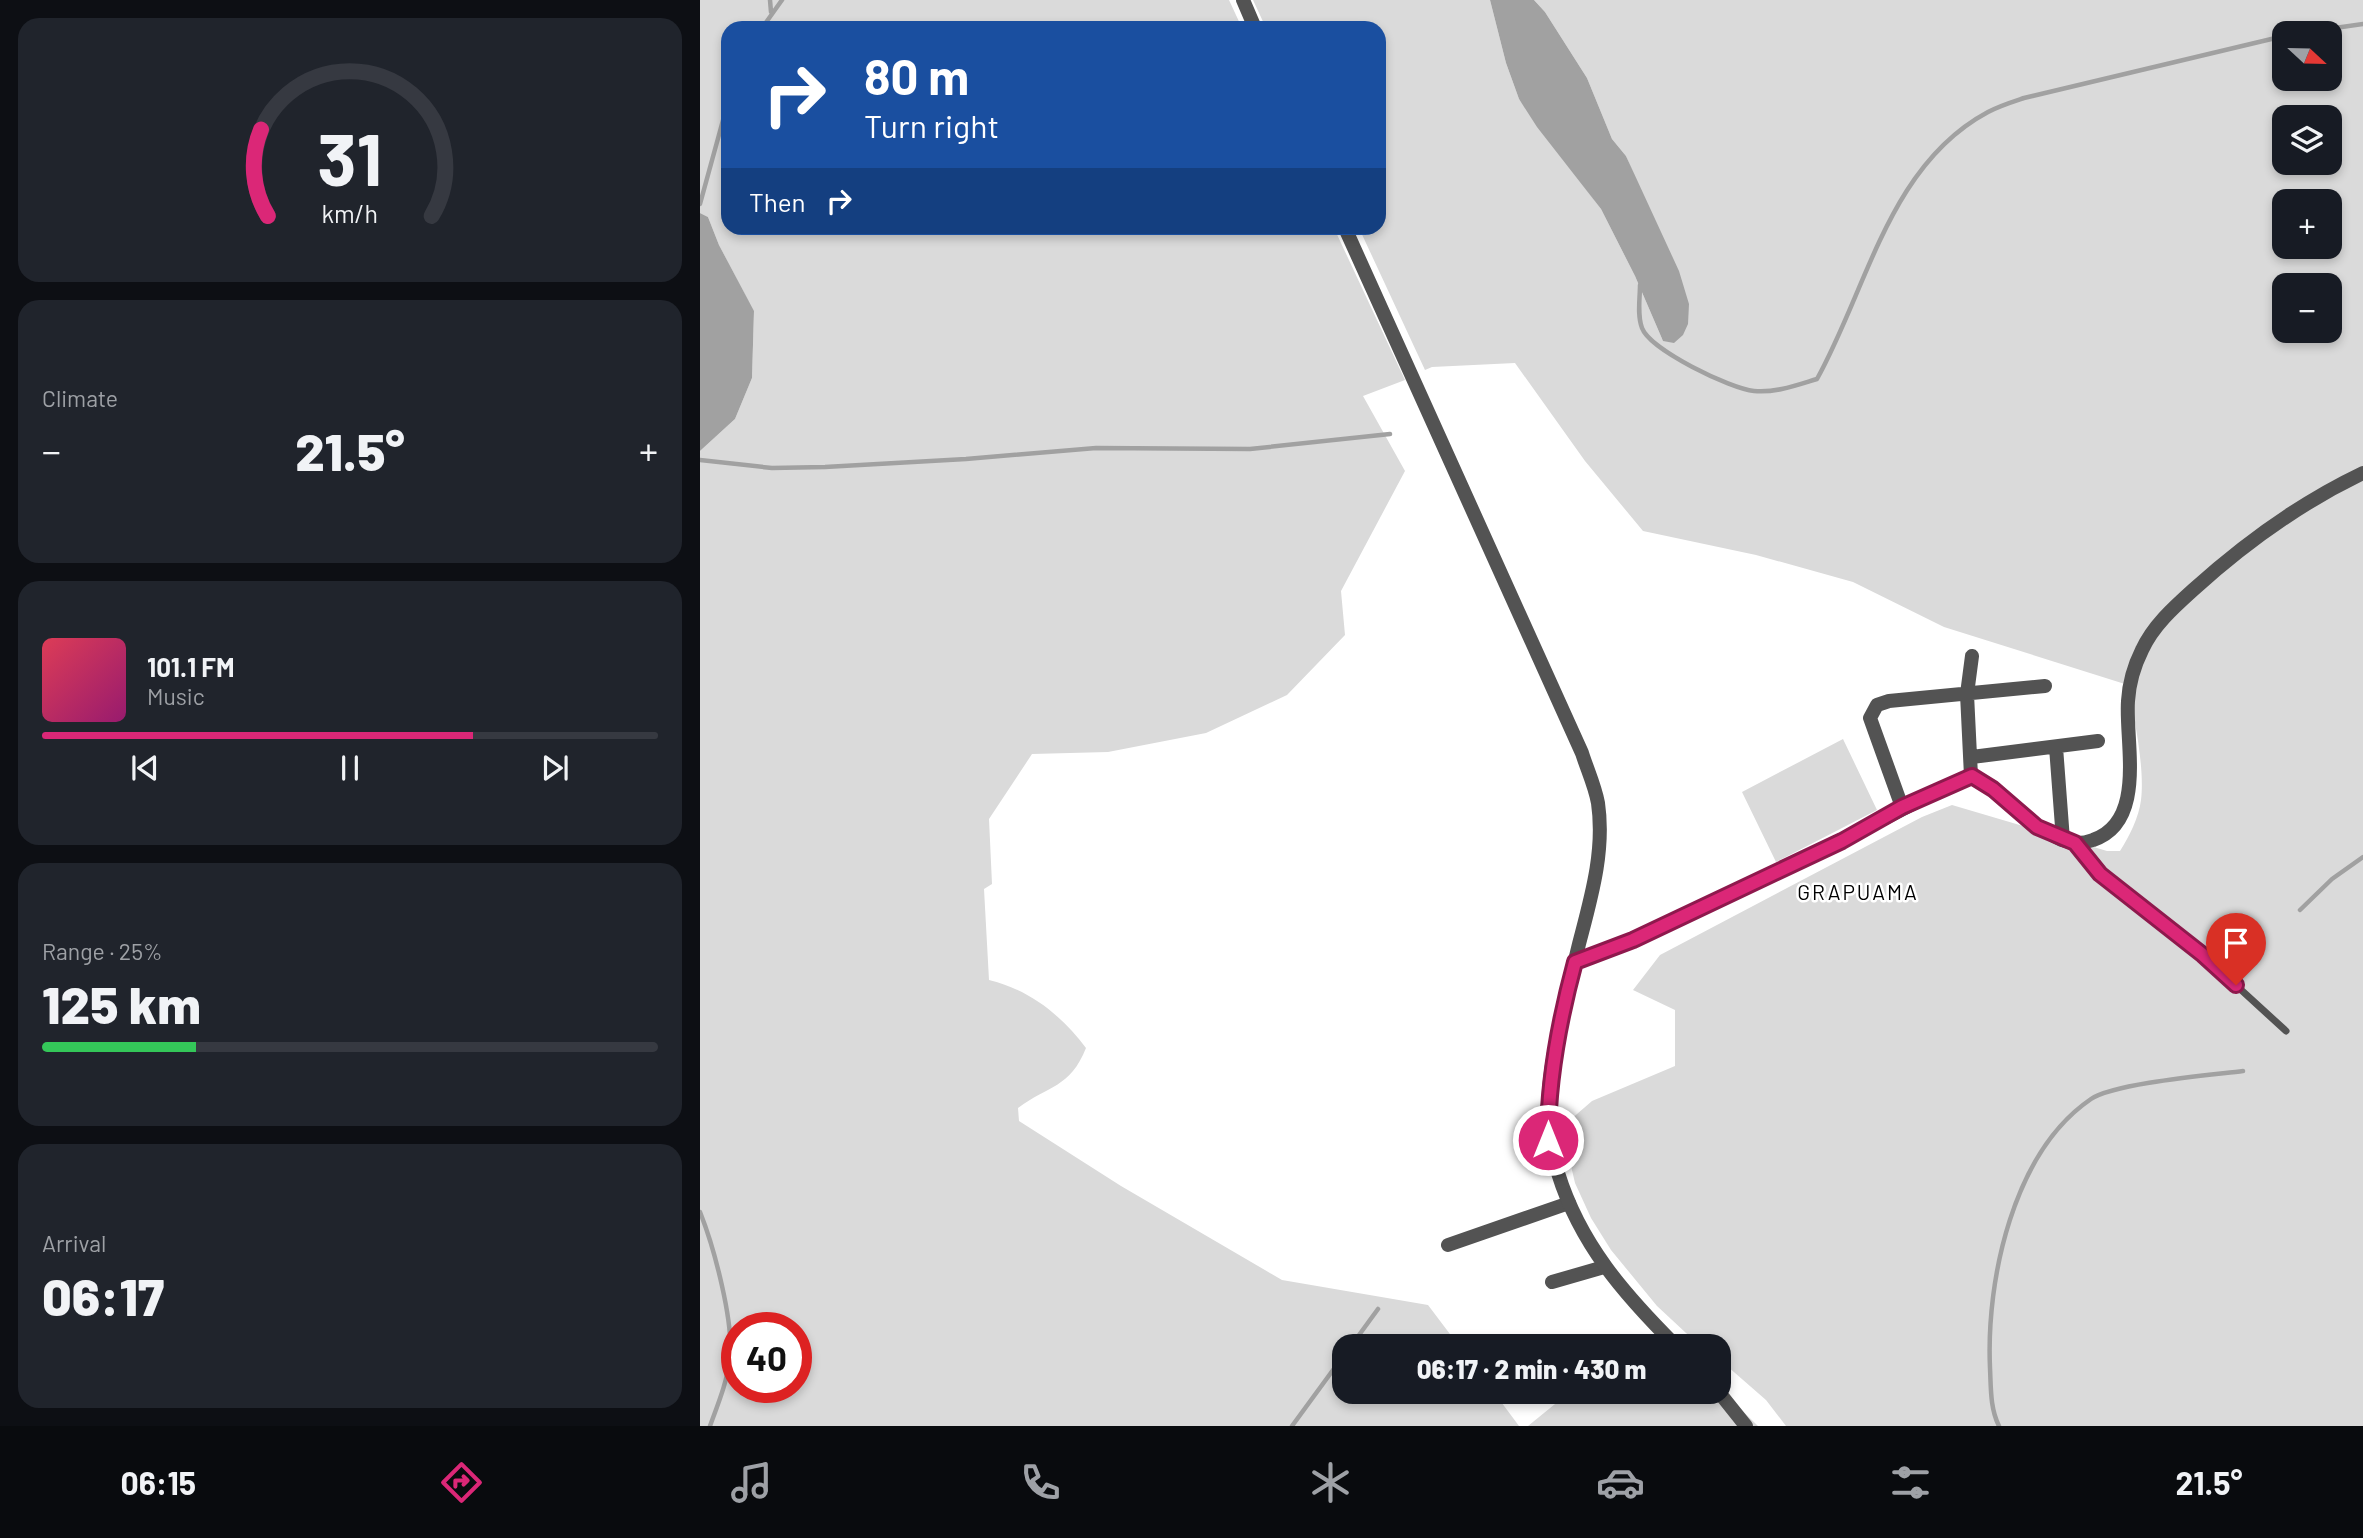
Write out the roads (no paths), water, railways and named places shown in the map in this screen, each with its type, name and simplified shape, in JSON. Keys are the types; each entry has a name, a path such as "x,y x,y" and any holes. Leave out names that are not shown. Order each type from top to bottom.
{"street":[{"path":"1243,0 1252,21"},
{"path":"1348,235 1581,753 1597,801 1601,831 1597,870 1552,1064 1548,1140 1569,1203 1591,1248 1604,1267 1665,1334"},
{"path":"1972,776 1993,789 2037,827 2069,842 2098,838 2110,831 2119,819 2125,803 2131,751 2128,703 2131,684 2142,649 2156,626 2211,573 2287,514 2363,472"},
{"path":"1972,656 1967,694 1972,776"},
{"path":"1902,807 1870,718 1877,705 1889,701 2045,686"},
{"path":"1972,757 2098,741"},
{"path":"2056,747 2069,842"},
{"path":"1575,962 1657,928 1842,841 1902,807 1972,776"},
{"path":"1448,1245 1569,1203"},
{"path":"1552,1282 1604,1267"},
{"path":"1728,1404 1746,1426"}],"lane":[{"path":"2069,842 2100,874 2203,955 2286,1031"}],"waterway":[{"path":"770,0 771,12"},
{"path":"767,21 782,0"},
{"path":"2342,27 2363,24"},
{"path":"1640,285 1639,312 1642,328 1660,347 1692,367 1743,389 1754,391 1778,390 1817,379 1884,231 1927,163 1954,135 1988,112 2024,98 2272,39"},
{"path":"700,204 721,128"},
{"path":"700,460 772,468 825,467 1096,448 1250,449 1390,434"},
{"path":"2300,910 2332,879 2363,857"},
{"path":"1999,1426 1992,1405 1990,1333 1993,1296 2010,1220 2024,1184 2042,1151 2064,1122 2091,1099 2103,1093 2164,1080 2243,1071"},
{"path":"700,1212 722,1285 730,1343 727,1376 710,1426"},
{"path":"1360,1334 1378,1309"},
{"path":"1292,1426 1332,1371"}],"district":[{"name":"GRAPUAMA","path":"1858,893"}]}
